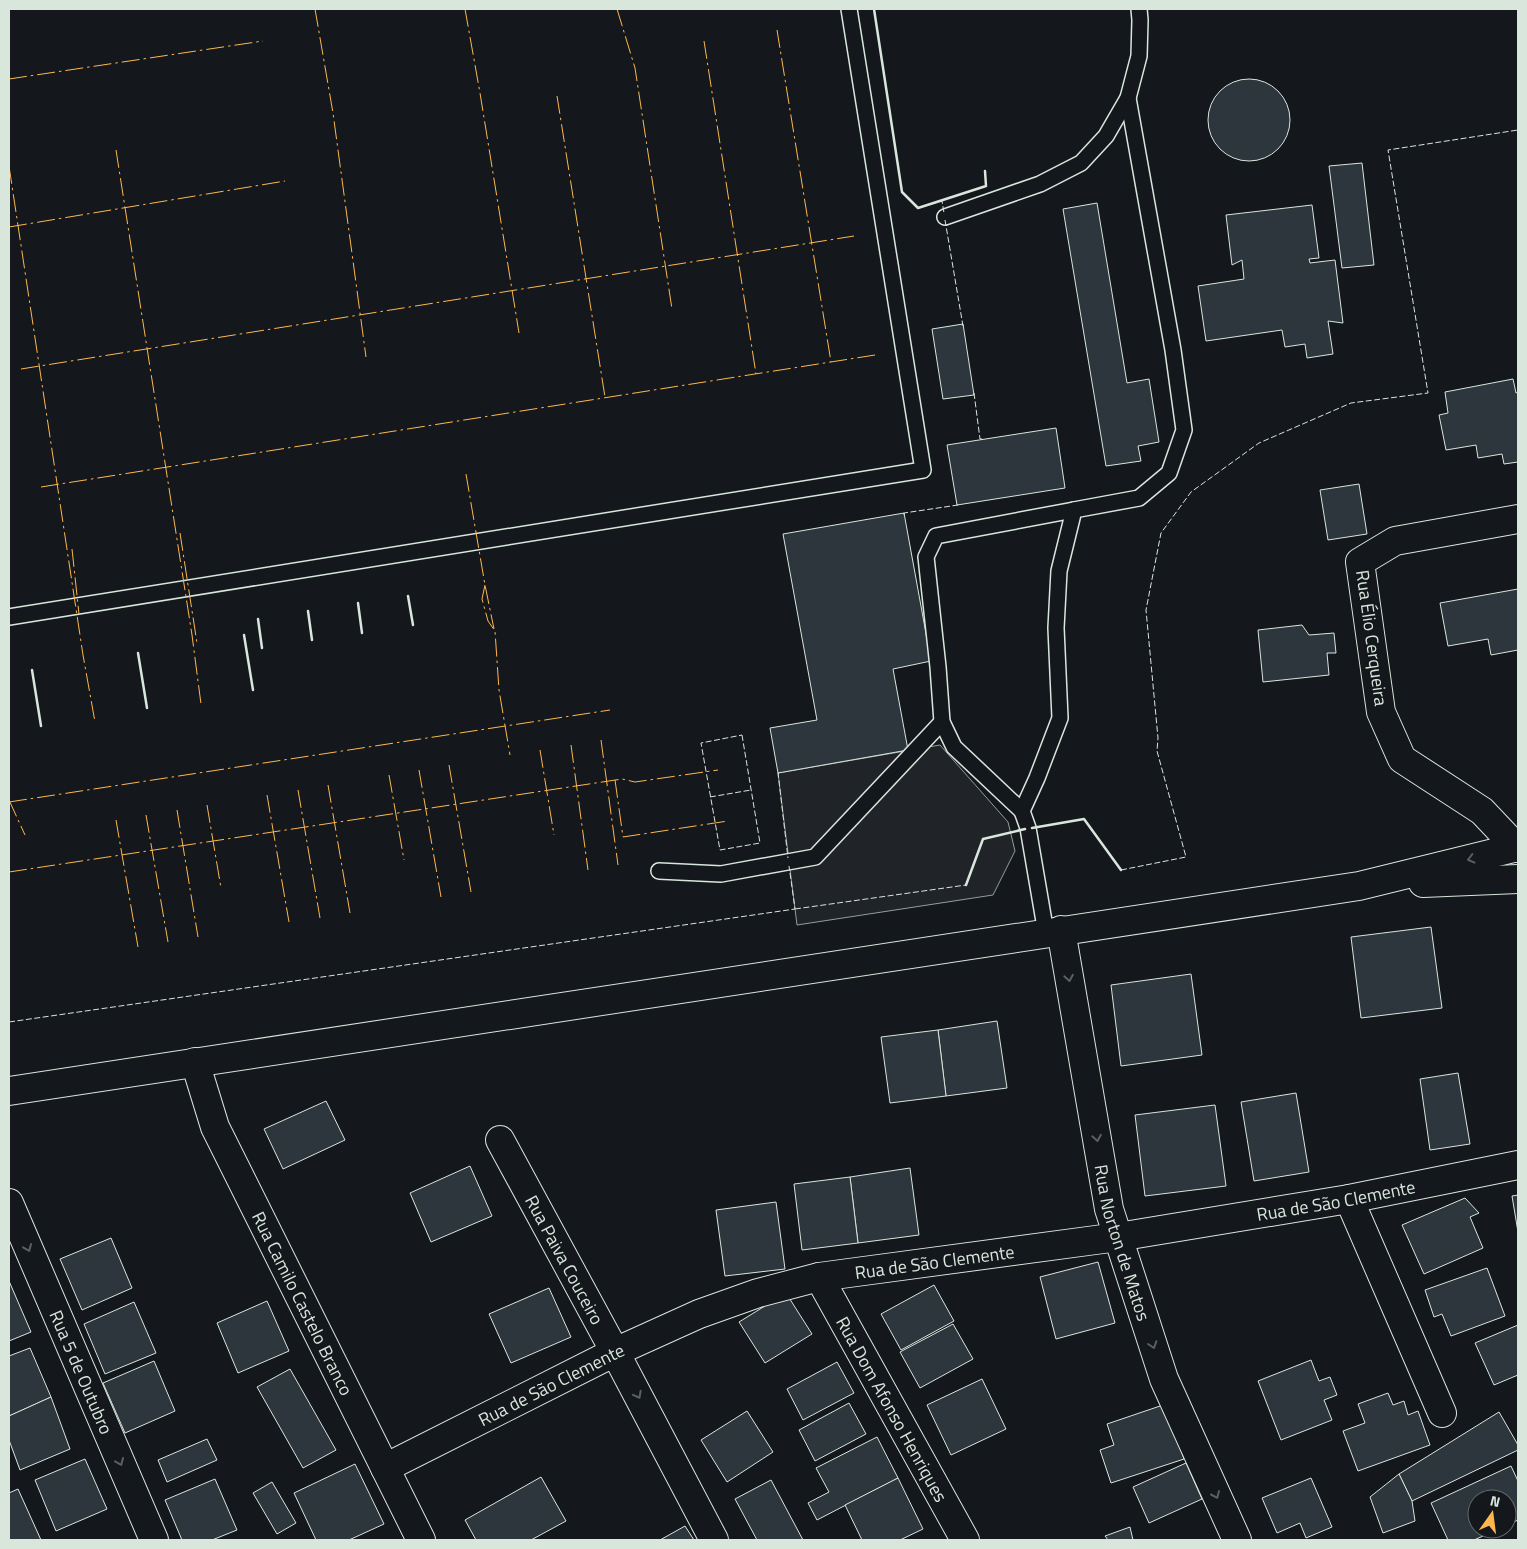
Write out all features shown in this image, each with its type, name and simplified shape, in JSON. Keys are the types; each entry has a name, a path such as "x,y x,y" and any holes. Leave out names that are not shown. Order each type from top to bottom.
{"street":[{"name":"Rua Élio Cerqueira","path":"1518,519 1396,541 1360,562 1381,712 1402,759 1482,811 1518,848"},
{"path":"9,1091 1359,886 1518,848"},
{"path":"1359,886 1518,879"},
{"name":"Rua Norton de Matos","path":"1054,932 1109,1209 1164,1379 1237,1540"},
{"name":"Rua Camilo Castelo Branco","path":"195,1062 215,1127 421,1540"},
{"name":"Rua Paiva Couceiro","path":"500,1140 714,1540"},
{"name":"Rua de São Clemente","path":"385,1468 615,1352 699,1314 758,1293 819,1277 1118,1237 1349,1200 1518,1165"},
{"path":"1349,1200 1442,1413"},
{"name":"Rua 5 de Outubro","path":"9,1204 154,1540"},
{"name":"Rua Dom Afonso Henriques","path":"819,1277 965,1540"}],"lane":[{"path":"9,617 923,470 849,9"},
{"path":"944,217 1040,184 1081,163 1106,136 1128,98 1139,56 1139,9"},
{"path":"1054,932 1022,810 954,747 942,722 926,558 936,536 1139,498 1170,473 1184,430 1173,350 1128,98"},
{"path":"1022,810 1037,778 1060,718 1056,628 1059,571 1074,510"},
{"path":"659,872 721,874 816,857 942,722"}],"shaded area":[{"path":"940,745 1008,822 1015,851 993,895 797,925 778,773"}],"building":[{"path":"1249,79 1265,82 1278,91 1287,104 1290,120 1287,136 1278,149 1265,158 1249,161 1233,158 1220,149 1211,136 1208,120 1211,104 1220,91 1233,82"},
{"path":"1362,163 1374,265 1342,268 1329,166"},
{"path":"1097,203 1127,383 1149,379 1159,442 1138,446 1141,461 1106,466 1063,209"},
{"path":"1312,205 1319,258 1309,259 1310,263 1335,260 1343,323 1328,321 1333,354 1307,358 1305,344 1285,347 1282,330 1206,341 1198,286 1244,279 1242,260 1232,265 1226,215"},
{"path":"963,324 974,395 943,399 932,329"},
{"path":"1513,379 1516,393 1518,392 1518,462 1504,464 1502,454 1478,458 1476,445 1446,450 1439,415 1448,413 1445,392"},
{"path":"1056,428 1065,488 957,505 947,445"},
{"path":"1359,484 1367,534 1328,540 1320,490"},
{"path":"904,513 931,661 893,669 908,750 778,773 770,728 817,720 783,534"},
{"path":"1518,589 1518,650 1491,655 1488,639 1448,646 1440,603"},
{"path":"1302,625 1309,635 1334,633 1336,653 1327,653 1329,675 1263,682 1258,630"},
{"path":"1431,927 1442,1008 1361,1018 1351,937"},
{"path":"1191,974 1202,1055 1121,1066 1111,985"},
{"path":"997,1021 1007,1088 946,1096 938,1030"},
{"path":"938,1030 946,1096 890,1103 881,1037"},
{"path":"1458,1073 1470,1144 1430,1150 1420,1079"},
{"path":"1296,1093 1309,1172 1254,1181 1241,1102"},
{"path":"326,1101 345,1140 283,1169 264,1129"},
{"path":"1215,1105 1226,1186 1145,1196 1135,1115"},
{"path":"470,1166 492,1216 431,1242 410,1193"},
{"path":"910,1168 919,1235 858,1243 850,1177"},
{"path":"850,1177 858,1243 802,1250 794,1184"},
{"path":"1518,1195 1518,1232 1512,1196"},
{"path":"1465,1198 1479,1213 1470,1217 1483,1248 1424,1274 1402,1225"},
{"path":"776,1202 785,1269 725,1276 716,1210"},
{"path":"111,1238 132,1288 82,1310 60,1259"},
{"path":"1098,1262 1115,1323 1056,1339 1040,1277"},
{"path":"1487,1268 1505,1316 1451,1336 1442,1314 1434,1317 1425,1290"},
{"path":"9,1281 31,1332 9,1341"},
{"path":"934,1285 954,1321 901,1350 881,1314"},
{"path":"549,1288 571,1337 511,1363 489,1314"},
{"path":"786,1293 812,1334 765,1363 739,1322"},
{"path":"267,1301 289,1351 238,1373 217,1323"},
{"path":"134,1302 156,1353 105,1374 84,1324"},
{"path":"953,1324 973,1359 920,1388 900,1352"},
{"path":"1518,1325 1518,1375 1494,1385 1475,1343"},
{"path":"30,1348 51,1397 9,1416 9,1356"},
{"path":"1311,1360 1319,1381 1330,1377 1337,1395 1324,1400 1332,1420 1281,1440 1258,1381"},
{"path":"154,1361 175,1411 125,1433 103,1383"},
{"path":"837,1362 854,1393 803,1420 787,1389"},
{"path":"290,1369 336,1450 303,1468 257,1387"},
{"path":"982,1379 1006,1429 951,1455 927,1405"},
{"path":"1388,1393 1393,1405 1404,1401 1408,1415 1418,1411 1430,1445 1358,1471 1343,1431 1365,1423 1358,1404"},
{"path":"51,1397 70,1449 20,1470 9,1440 9,1416"},
{"path":"849,1403 866,1434 815,1461 799,1430"},
{"path":"1166,1404 1184,1459 1111,1483 1100,1450 1114,1445 1107,1424"},
{"path":"747,1411 773,1452 727,1482 701,1440"},
{"path":"1499,1412 1518,1445 1518,1450 1412,1501 1399,1474"},
{"path":"877,1437 898,1478 817,1520 808,1503 829,1492 816,1468"},
{"path":"207,1439 217,1460 167,1482 158,1460"},
{"path":"85,1459 107,1509 56,1531 35,1480"},
{"path":"1186,1463 1202,1499 1149,1523 1133,1487"},
{"path":"355,1464 384,1524 349,1540 316,1540 294,1493"},
{"path":"1511,1466 1518,1481 1517,1520 1517,1489 1467,1489 1467,1539 1476,1539 1474,1540 1448,1540 1431,1503"},
{"path":"1399,1474 1412,1501 1415,1521 1383,1533 1370,1497"},
{"path":"541,1477 566,1521 531,1540 476,1540 465,1520"},
{"path":"898,1478 923,1529 900,1540 862,1540 845,1505"},
{"path":"1311,1478 1332,1527 1306,1538 1300,1523 1277,1533 1262,1498"},
{"path":"215,1479 237,1530 212,1540 182,1540 165,1500"},
{"path":"771,1480 803,1540 757,1540 735,1499"},
{"path":"272,1482 296,1523 277,1534 253,1493"},
{"path":"18,1489 41,1540 9,1540 9,1493"},
{"path":"685,1526 694,1540 660,1540"},
{"path":"1130,1527 1133,1540 1108,1540 1105,1536"}],"fence":[{"path":"874,9 902,192 918,208 942,201 944,213"},
{"path":"1121,870 1186,857 1157,751 1158,738 1146,610 1161,533 1191,492 1259,443 1351,403 1428,393 1388,150 1518,130"},
{"path":"945,220 963,326"},
{"path":"974,393 980,439 983,439"},
{"path":"904,515 904,513 958,505"},
{"path":"742,735 760,843 720,850 701,743 742,735"},
{"path":"779,773 788,858"},
{"path":"710,797 751,790"},
{"path":"9,1022 795,909 789,866"},
{"path":"795,909 966,885"}],"wall":[{"path":"874,9 902,192 918,208 986,186 985,171"},
{"path":"408,596 413,625"},
{"path":"358,603 362,633"},
{"path":"308,611 312,640"},
{"path":"258,619 262,648"},
{"path":"244,635 253,690"},
{"path":"138,653 147,708"},
{"path":"32,670 41,726"},
{"path":"1032,828 1084,819 1121,870"},
{"path":"966,885 983,839 1025,829"}],"power":[{"path":"315,9 333,113 366,357"},
{"path":"465,9 519,333"},
{"path":"617,9 635,68 672,309"},
{"path":"777,30 831,362"},
{"path":"9,79 263,41"},
{"path":"704,41 756,374"},
{"path":"557,96 605,397"},
{"path":"116,150 192,635 201,704"},
{"path":"9,166 83,655 95,722"},
{"path":"9,227 285,181"},
{"path":"21,369 854,236"},
{"path":"41,487 875,355"},
{"path":"466,474 494,629"},
{"path":"180,533 197,643"},
{"path":"72,549 79,614"},
{"path":"485,585 482,599 488,621 495,631 499,690 510,755"},
{"path":"9,802 610,710"},
{"path":"601,740 618,865"},
{"path":"571,745 588,870"},
{"path":"540,750 554,835"},
{"path":"449,765 471,892"},
{"path":"419,770 441,897"},
{"path":"9,872 622,779 635,782 718,770"},
{"path":"389,775 404,860"},
{"path":"615,780 623,837 728,821"},
{"path":"328,785 350,913"},
{"path":"298,790 320,918"},
{"path":"267,795 289,922"},
{"path":"9,800 25,835"},
{"path":"207,805 221,888"},
{"path":"177,810 198,937"},
{"path":"146,815 168,942"},
{"path":"116,820 138,947"}]}
